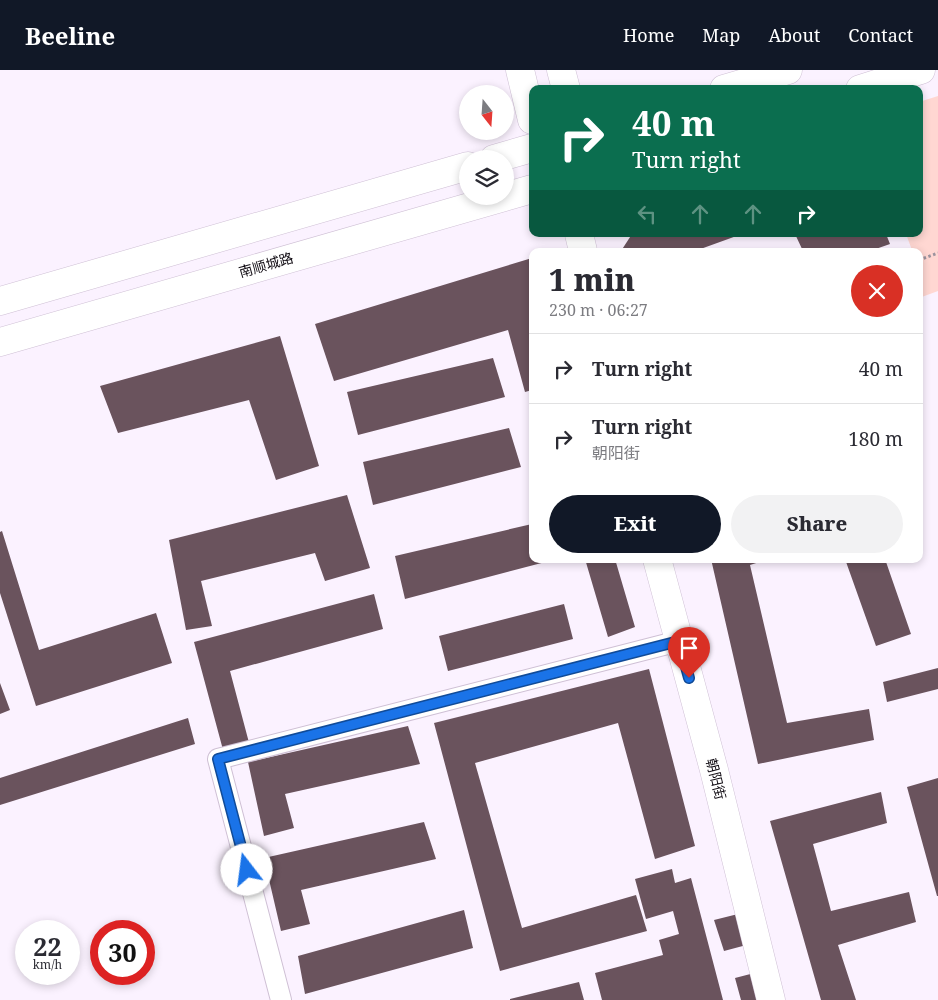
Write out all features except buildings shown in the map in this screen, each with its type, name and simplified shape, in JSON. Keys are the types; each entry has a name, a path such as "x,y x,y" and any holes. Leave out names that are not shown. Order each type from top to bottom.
{"main road":[{"path":"520,70 529,108"},
{"path":"561,70 565,85"},
{"path":"737,85 788,70"},
{"path":"873,85 921,70"},
{"path":"514,153 529,149"},
{"path":"0,301 459,169"},
{"name":"南顺城路","path":"0,342 529,189"},
{"name":"朝阳街","path":"658,563 714,770 771,1000"}],"street":[{"path":"281,1000 218,759 679,641"}],"path":[{"path":"923,259 938,253"}],"shaded area":[{"path":"938,96 938,291 923,297 923,248 911,248 907,237 923,237 923,101"}],"route":[{"path":"247,870 218,759 679,641 689,678"}]}
